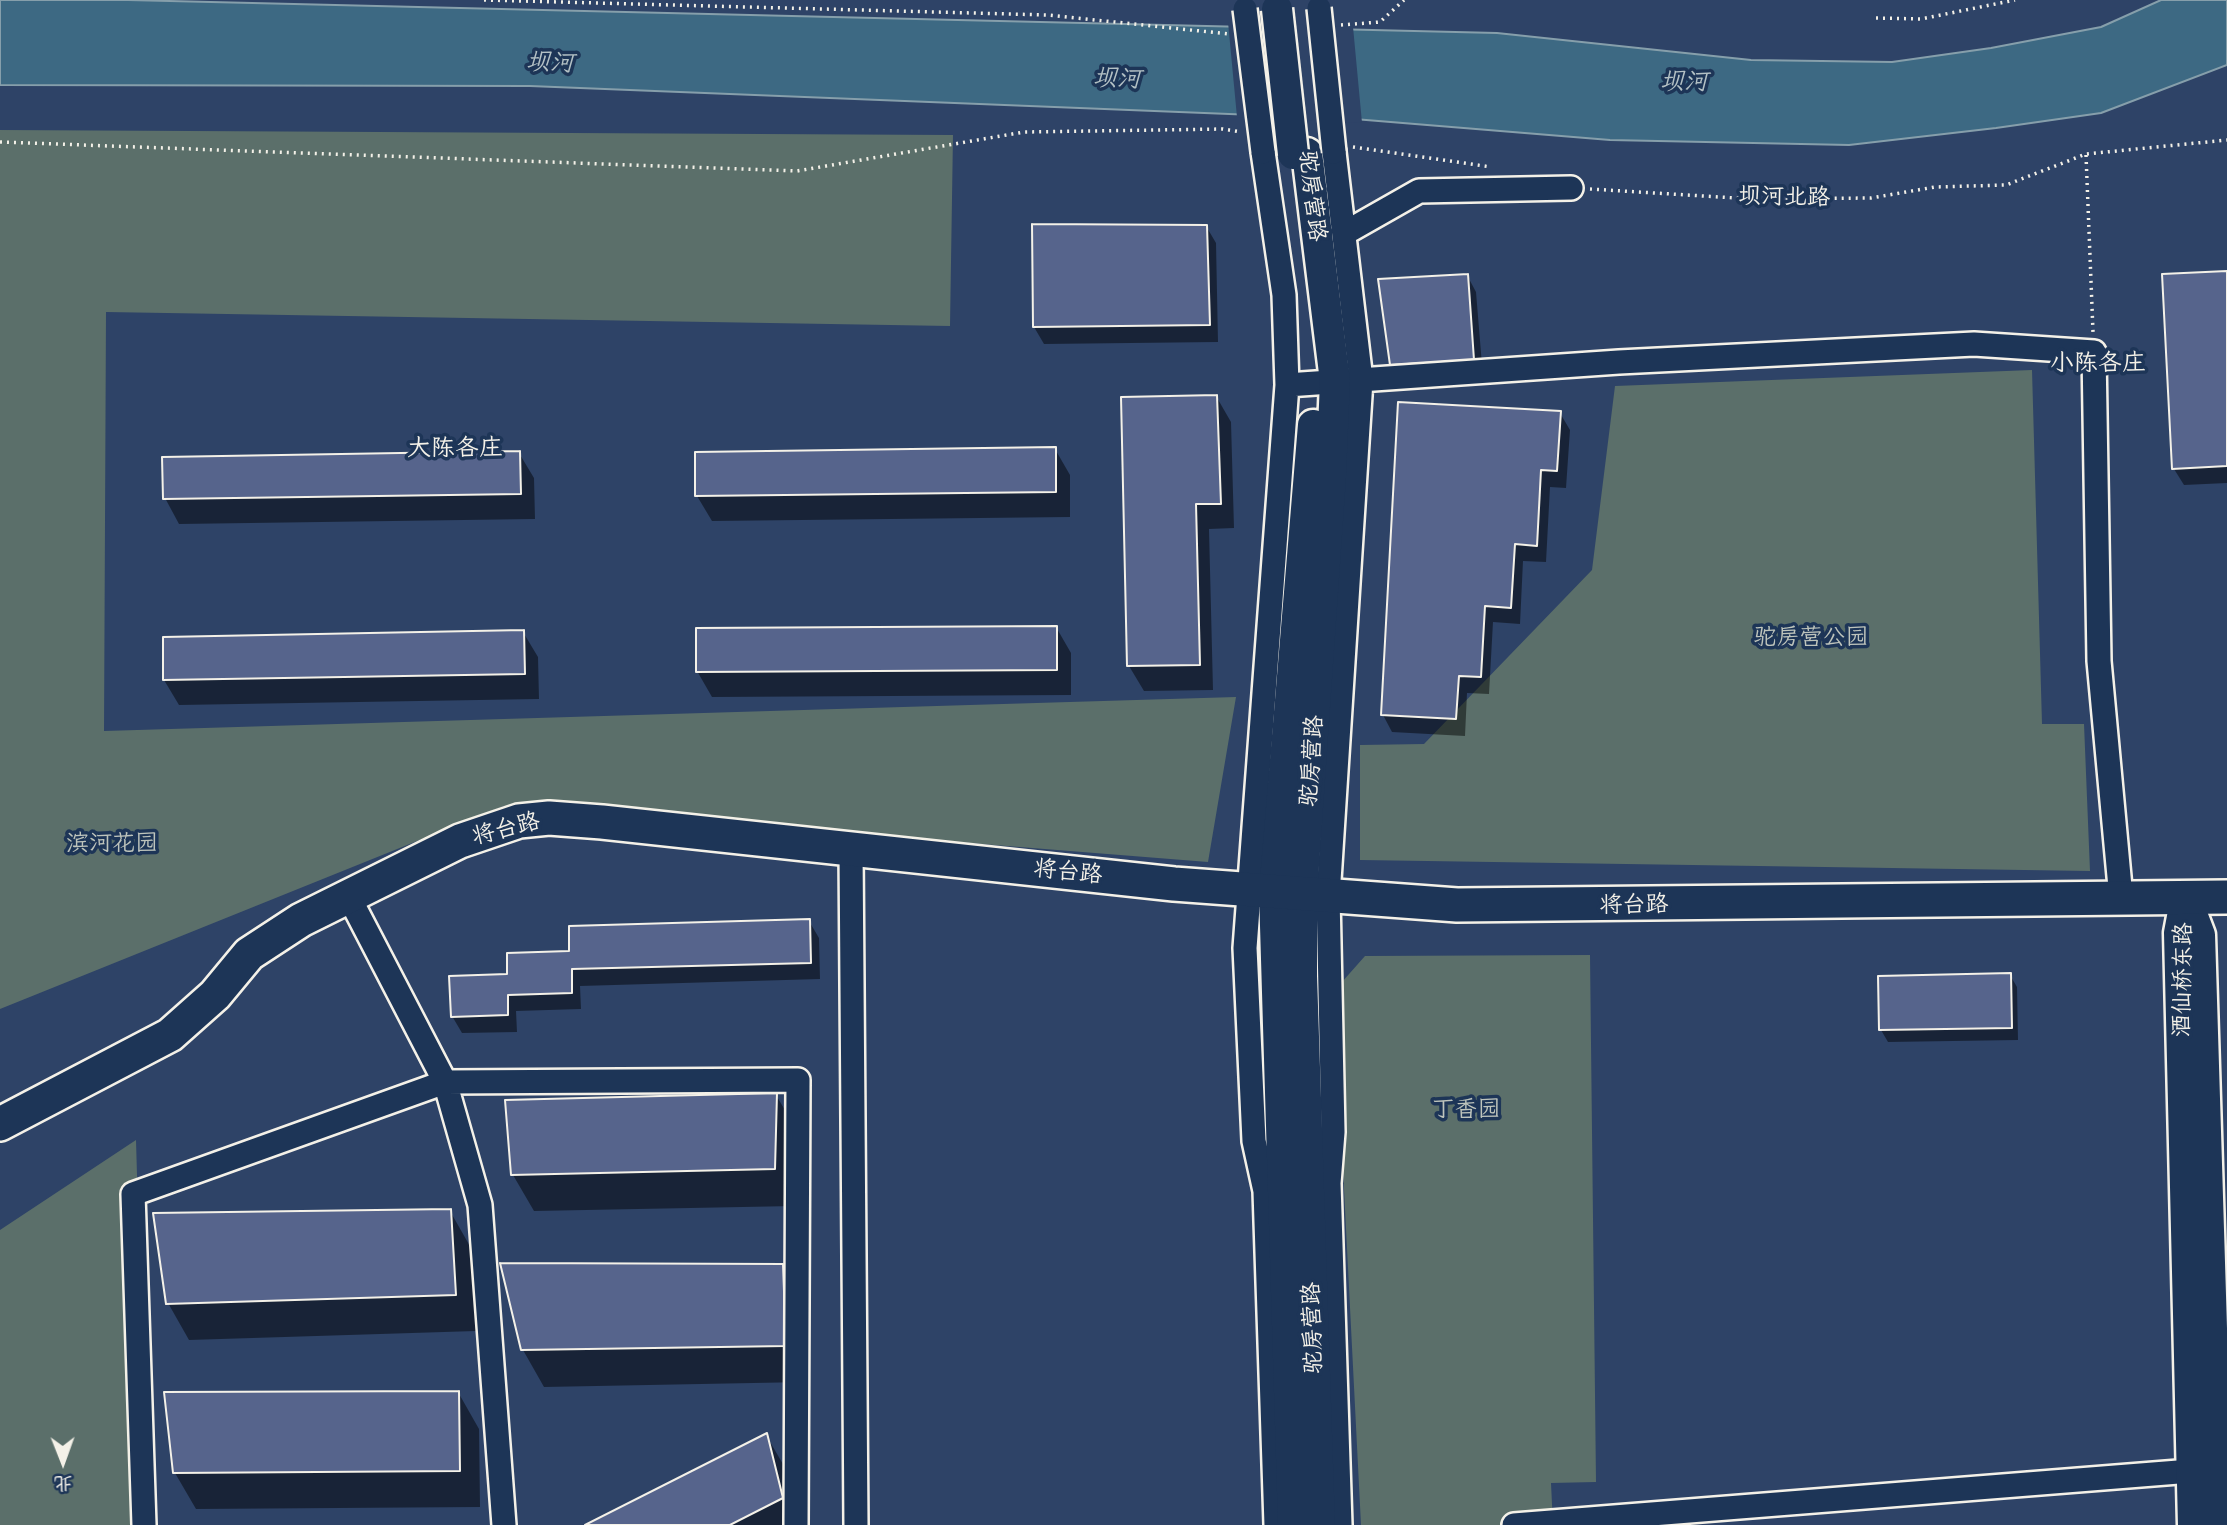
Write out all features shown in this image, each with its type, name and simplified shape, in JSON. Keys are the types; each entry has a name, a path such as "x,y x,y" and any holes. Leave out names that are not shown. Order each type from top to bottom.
{"main road":[{"name":"将台路","path":"0,1125 170,1035 215,995 249,954 301,920 460,841 519,821 539,819 602,822 1288,893 1457,905 2227,897"}],"street":[{"path":"1244,4 1284,295 1325,382"},
{"name":"驼房营路","path":"1293,1525 1288,893 1311,462 1325,382 1321,152 1295,4"},
{"path":"1321,152 1345,233 1325,382 1288,893 1333,1132 1329,1183 1340,1525"},
{"path":"1345,233 1419,191 1571,188"},
{"path":"1325,382 1619,362 1974,344 2094,352 2099,661 2121,898"},
{"path":"851,849 856,1525"},
{"path":"1276,1525 1265,1191 1254,1141 1245,948 1288,893"},
{"name":"驼房营路","path":"1288,893 1302,975 1320,1525"},
{"path":"348,895 445,1082 480,1205 504,1525"},
{"name":"酒仙桥东路","path":"2186,898 2179,933 2193,1525"},
{"name":"酒仙桥东路","path":"2186,898 2200,935 2218,1525"},
{"path":"144,1525 133,1194 445,1082 798,1080 796,1525"},
{"path":"1514,1525 2191,1471"}],"path":[{"path":"485,0 642,2 1048,15 1230,33"},
{"path":"1339,25 1380,22 1404,0"},
{"path":"1876,18 1921,19 2015,0"},
{"path":"0,142 797,171 1024,132 1223,129 1248,132"},
{"name":"坝河北路","path":"1571,188 1752,199 1871,198 1935,187 2006,185 2086,154 2226,139"},
{"path":"1321,152 1499,169"},
{"path":"2086,154 2094,352"}],"green space":[{"name":"滨河花园","path":"0,130 953,135 950,326 106,312 104,731 1236,697 1208,862 504,806 0,1009"},
{"name":"驼房营公园","path":"2032,370 2042,724 2084,724 2090,871 1360,860 1360,745 1424,744 1592,570 1615,386"},
{"name":"丁香园","path":"1590,955 1596,1482 1551,1483 1553,1525 1361,1525 1334,991 1365,956"},
{"path":"136,1140 147,1525 0,1525 0,1230"}],"water":[{"name":"坝河","path":"0,0 128,0 1497,33 1751,60 1892,62 1991,48 2101,27 2161,0 2227,0 2227,65 2101,113 1996,128 1849,145 1610,140 1354,119 530,86 0,85"}],"pier":[{"path":"1228,22 1353,27 1362,123 1237,117"}],"building":[{"path":"1032,224 1207,225 1210,325 1033,327"},
{"path":"2227,271 2227,466 2172,469 2162,274"},
{"path":"1468,274 1474,360 1390,365 1378,279"},
{"path":"1217,395 1221,504 1196,504 1200,665 1127,666 1121,397"},
{"path":"1398,402 1561,411 1557,471 1541,470 1537,546 1515,544 1511,608 1485,606 1481,677 1459,676 1456,719 1381,715"},
{"path":"1056,447 1056,492 695,496 695,452"},
{"path":"520,451 521,494 163,499 162,457"},
{"path":"1057,626 1057,670 696,672 696,628"},
{"path":"524,630 525,674 163,680 163,637"},
{"path":"810,919 811,963 572,969 572,993 508,995 508,1015 451,1017 449,976 507,974 507,953 569,951 569,926"},
{"path":"2011,973 2012,1028 1879,1030 1878,976"},
{"path":"777,1093 775,1169 511,1175 505,1100"},
{"path":"451,1209 456,1295 166,1304 153,1213"},
{"path":"500,1263 783,1264 786,1346 521,1350"},
{"path":"459,1391 460,1471 173,1473 164,1392"},
{"path":"767,1433 783,1498 730,1525 585,1525"}],"district":[{"name":"小陈各庄","path":"2098,363"},
{"name":"大陈各庄","path":"455,448"}]}
